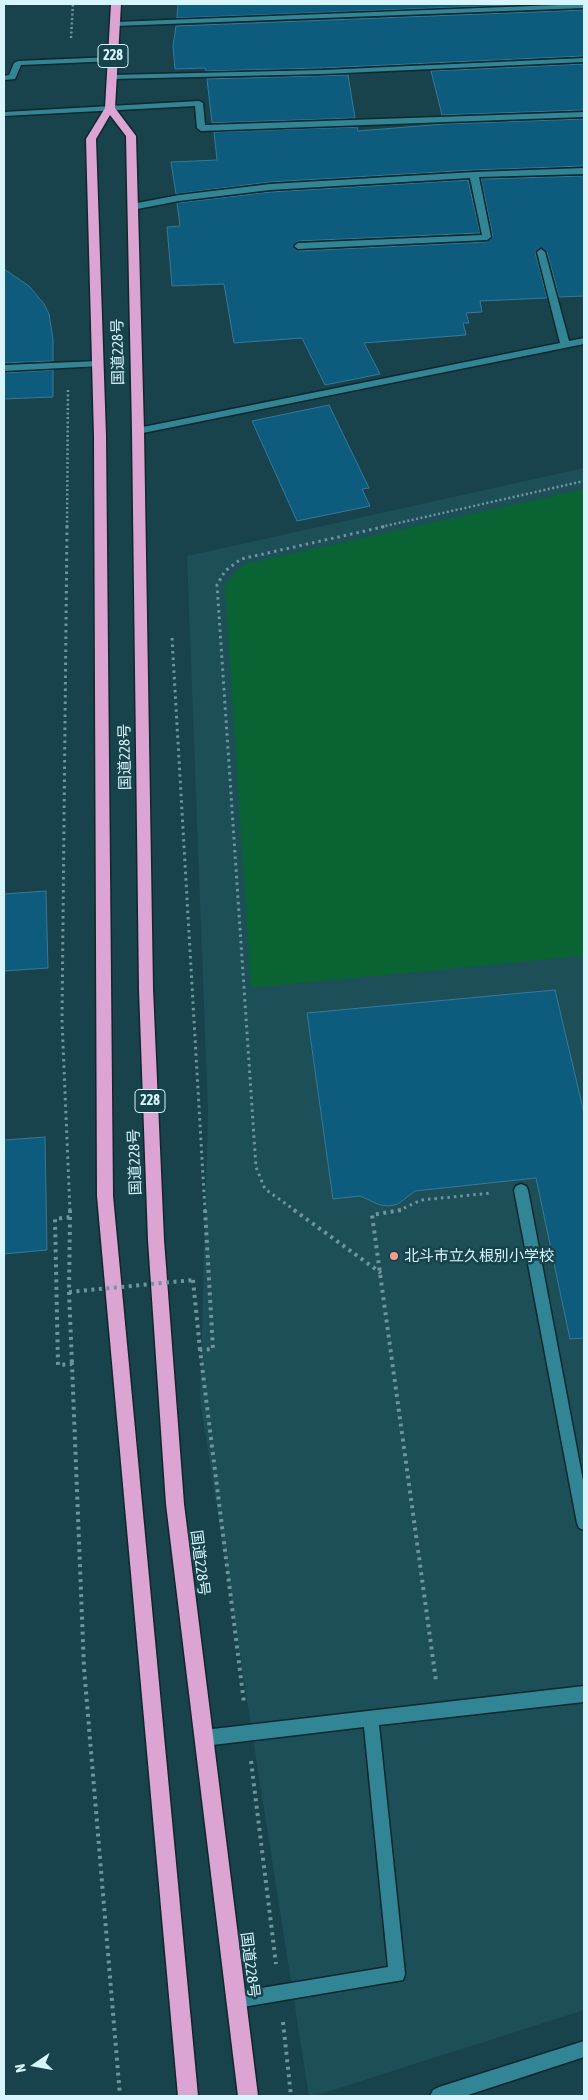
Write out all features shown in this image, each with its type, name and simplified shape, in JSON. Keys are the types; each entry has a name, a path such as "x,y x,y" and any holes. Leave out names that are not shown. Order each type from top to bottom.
{"highway":[{"name":"国道228号","path":"116,4 110,108 91,139 100,456 106,1196 188,2096"},
{"name":"国道228号","path":"110,108 131,136 138,431 146,990 156,1240 175,1504 248,2096"}],"street":[{"path":"115,24 584,6"},
{"path":"4,78 12,77 18,63 112,59"},
{"path":"111,76 323,72 584,60"},
{"path":"4,114 199,103 201,128 584,115"},
{"path":"132,207 179,198 270,187 474,175 584,171"},
{"path":"298,246 487,237 474,175"},
{"path":"541,252 565,345"},
{"path":"138,431 584,341"},
{"path":"4,368 98,364"},
{"path":"521,1190 584,1523"},
{"path":"204,1738 584,1694"},
{"path":"236,2000 397,1974 371,1719"},
{"path":"439,2096 584,2049"}],"path":[{"path":"381,1273 264,1189 256,1167 217,585 225,571 242,559 584,481"},
{"path":"171,635 213,1349 200,1350"},
{"path":"440,1711 372,1215 397,1212 421,1200 521,1190"},
{"path":"70,1217 69,1292 72,1364"},
{"path":"69,1292 193,1280 291,2096"}],"shaded area":[{"name":"北斗市立久根別小学校","path":"584,468 584,2010 309,2096 200,1400 208,1111 187,556"}],"green space":[{"path":"584,489 584,956 251,988 225,584 245,564"}],"building":[{"path":"178,4 542,4 177,18"},
{"path":"584,10 584,56 323,68 206,71 205,68 175,69 173,46 176,26"},
{"path":"584,64 584,110 442,115 431,71"},
{"path":"348,75 355,118 212,123 207,79"},
{"path":"584,119 584,166 474,170 270,182 176,194 171,162 217,160 214,132 357,127 358,131 444,124"},
{"path":"584,176 584,296 559,297 547,252 540,248 535,252 547,298 480,301 482,312 466,313 469,323 463,323 466,335 364,343 380,374 325,385 302,338 234,343 224,284 172,286 167,227 180,226 177,203 270,192 468,180 480,233 298,241 292,246 298,251 487,242 493,237 481,179"},
{"path":"4,269 29,286 44,304 49,314 53,339 53,361 4,363"},
{"path":"53,370 53,397 4,399 4,373"},
{"path":"329,405 369,488 362,489 370,506 297,521 252,421"},
{"path":"46,891 48,968 4,971 4,894"},
{"path":"555,990 584,1113 584,1338 570,1339 536,1178 415,1191 398,1204 389,1206 380,1205 360,1196 333,1199 307,1013"},
{"path":"45,1137 47,1250 4,1254 4,1140"}],"place":[{"name":"北斗市立久根別小学校","path":"394,1256"}]}
